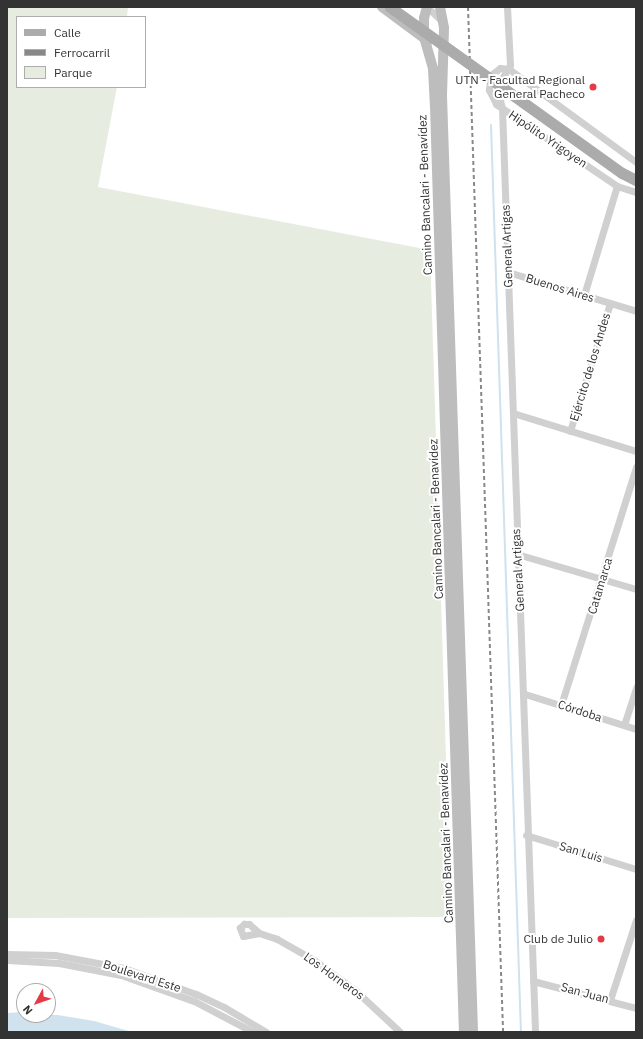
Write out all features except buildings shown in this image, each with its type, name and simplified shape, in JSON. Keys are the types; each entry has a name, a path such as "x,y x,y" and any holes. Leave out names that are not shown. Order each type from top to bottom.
{"main road":[{"path":"382,7 425,41 444,42"},
{"path":"390,7 630,169 636,180"},
{"path":"401,7 598,150 630,169"},
{"name":"Camino Bancalari - Benavídez","path":"427,7 424,18 425,41 434,85 464,1032"},
{"name":"Camino Bancalari - Benavídez","path":"440,7 444,42 443,104 473,1032"}],"street":[{"path":"427,7 442,21"},
{"path":"506,7 509,69 630,169"},
{"name":"General Artigas","path":"509,69 499,83 502,108 517,554 525,694 526,835 535,1032"},
{"name":"Hipólito Yrigoyen","path":"502,108 617,186 636,192"},
{"path":"584,295 617,186"},
{"name":"Buenos Aires","path":"508,272 636,311"},
{"name":"Ejército de los Andes","path":"570,431 610,303"},
{"path":"512,412 636,451"},
{"name":"Catamarca","path":"562,705 636,467"},
{"path":"517,554 636,590"},
{"path":"624,725 636,687"},
{"name":"Córdoba","path":"525,694 636,729"},
{"name":"San Luis","path":"526,835 636,869"},
{"path":"610,1000 636,920"},
{"name":"Los Horneros","path":"259,933 277,939 314,960 356,991 400,1032"},
{"name":"Boulevard Este","path":"7,954 55,955 102,966 121,974 229,1009 266,1032"},
{"name":"Boulevard Este","path":"7,960 102,966"},
{"name":"San Juan","path":"533,981 636,1008"},
{"name":"Boulevard Este","path":"195,998 253,1032"}],"green space":[{"path":"7,7 128,7 127,16 16,16 16,88 117,88 98,187 430,250 451,917 7,918"}],"water":[{"path":"16,1012 16,1023 56,1023 56,1015 58,1015 94,1021 132,1032 7,1032 7,1013"}],"waterway":[{"path":"491,125 521,1032"}],"railway":[{"path":"468,7 503,1032"}],"place":[{"name":"UTN - Facultad Regional General Pacheco","path":"593,87"},
{"name":"Club de Julio","path":"601,939"}]}
